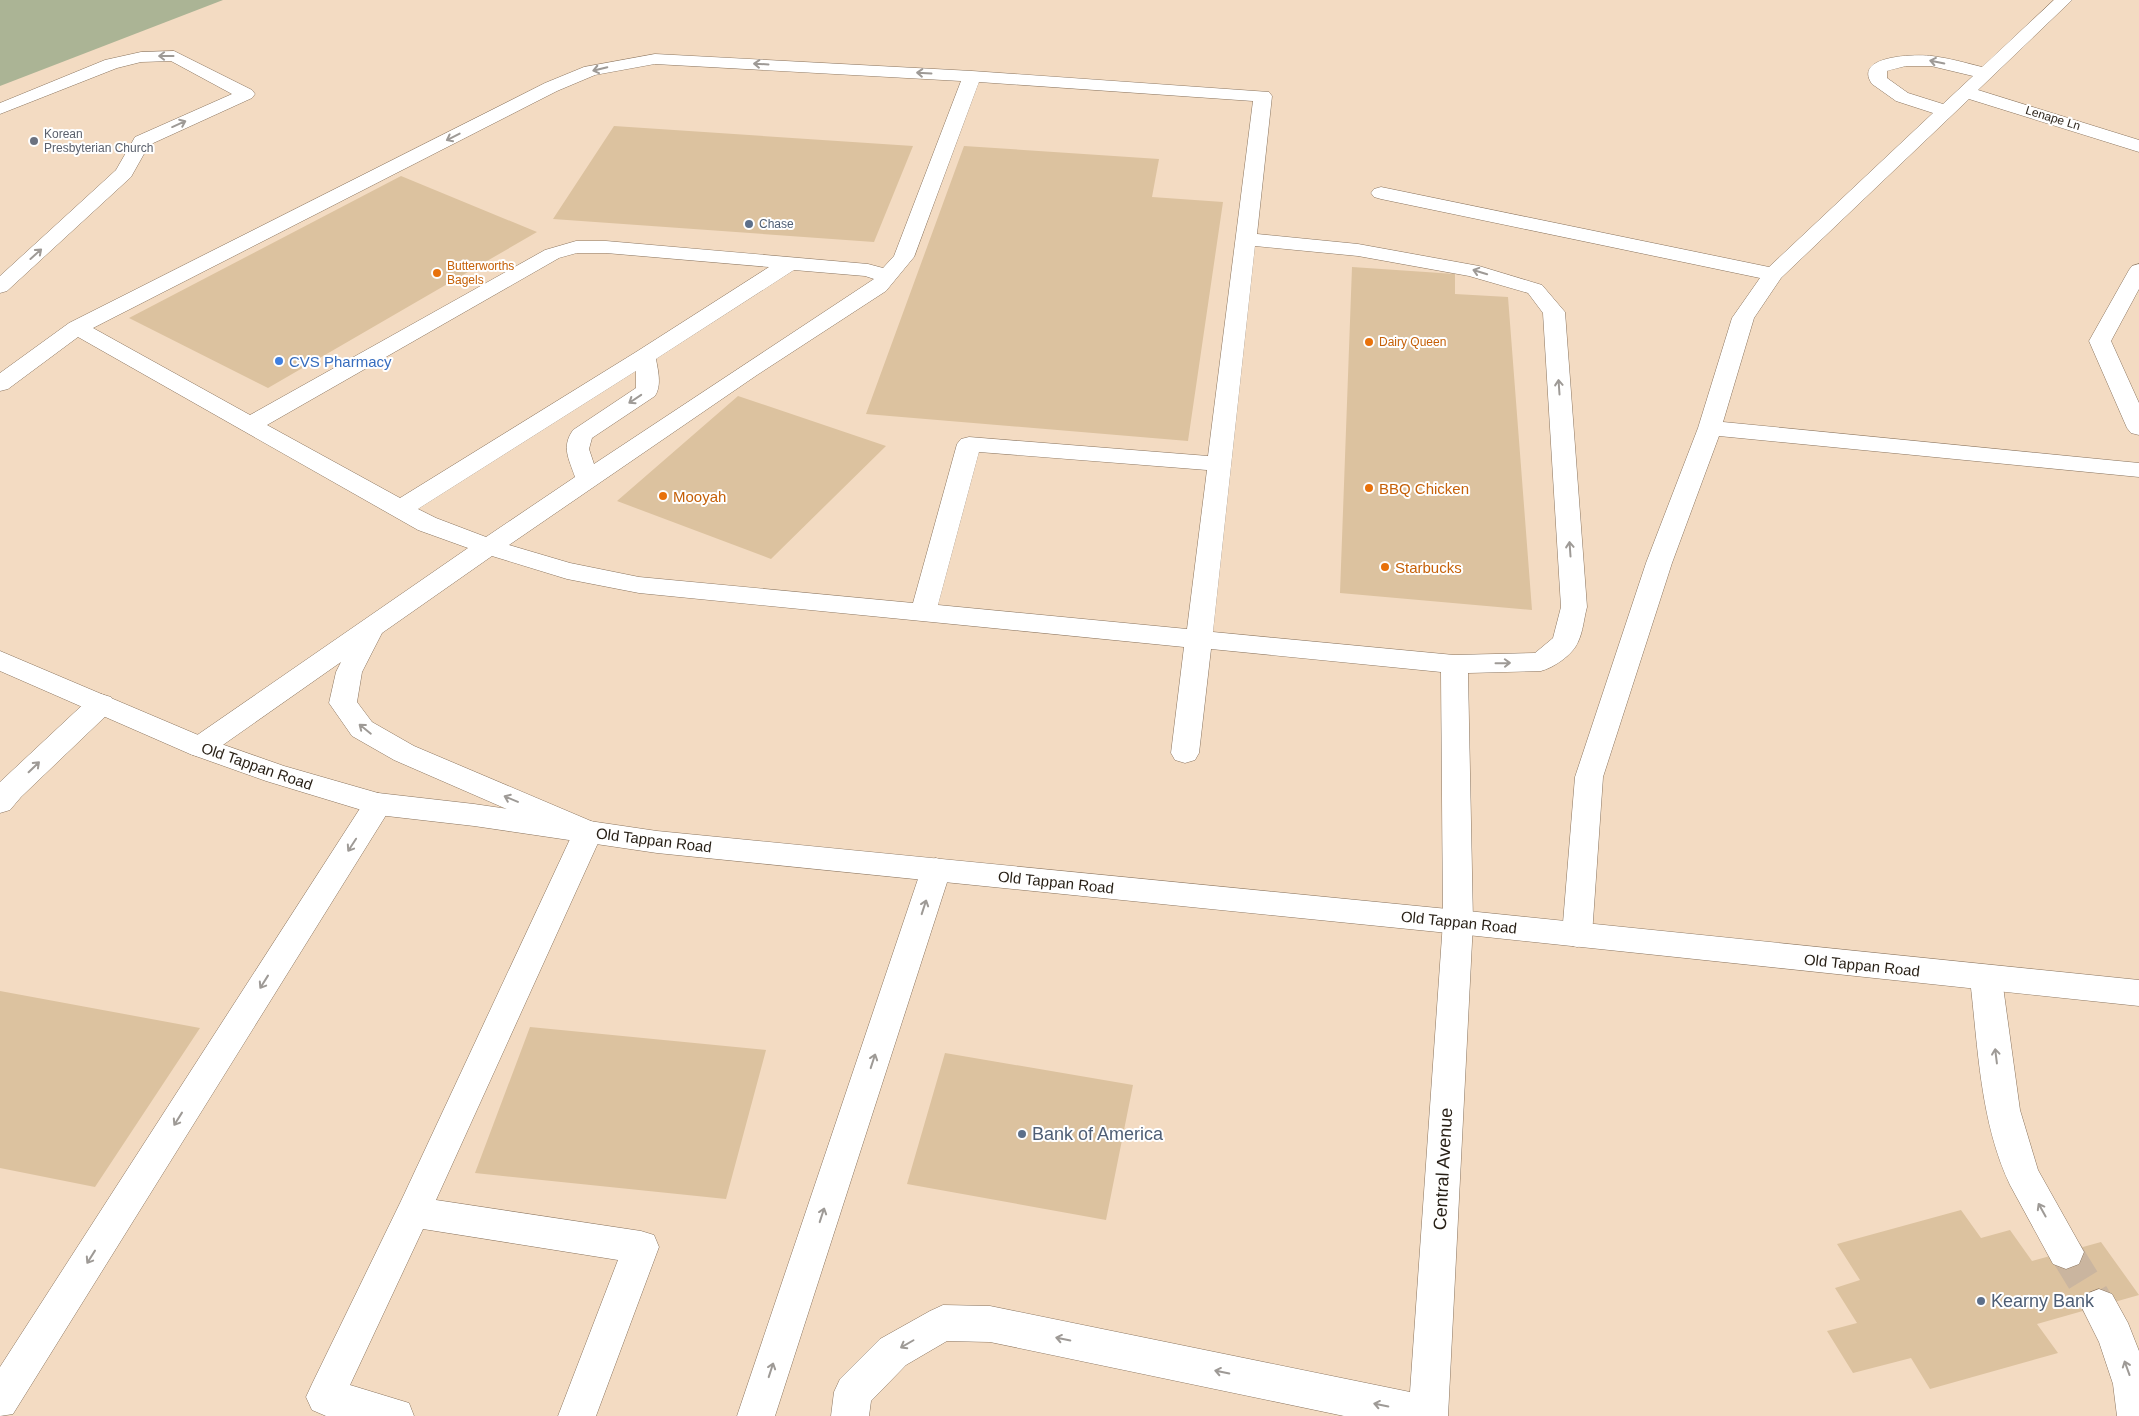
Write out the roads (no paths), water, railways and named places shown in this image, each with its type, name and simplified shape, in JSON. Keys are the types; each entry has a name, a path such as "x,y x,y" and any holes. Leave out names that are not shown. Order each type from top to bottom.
{"street":[{"path":"1577,935 1589,777 1659,563 1710,428 1743,318 1773,274 1946,112 1984,73 2064,0"},
{"path":"0,109 111,64 141,57 174,56 246,94 142,140 124,173 0,286"},
{"path":"0,384 77,328 542,91 590,71 626,63 655,60 972,76 1263,96 1185,753"},
{"path":"1946,112 1902,97 1878,80 1878,68 1898,61 1930,60 1984,73"},
{"path":"200,747 588,479 749,370 879,287 904,257 972,76"},
{"path":"1966,92 2139,145"},
{"path":"1381,193 1773,274"},
{"path":"77,328 427,524 489,547 567,571 639,585 1454,664 1541,662 1564,642 1574,607 1554,312 1535,289 1472,270 1358,250 1246,239"},
{"path":"250,425 552,254 576,247 606,247 868,270 888,277"},
{"path":"400,509 644,357 790,263"},
{"path":"2139,270 2100,341 2139,428"},
{"path":"588,479 577,449 581,435 647,391 648,374 644,357"},
{"path":"1710,428 2139,470"},
{"path":"923,612 969,444 1218,464"},
{"path":"371,628 349,672 343,703 362,729 404,753 588,832 413,1212 325,1397 396,1416"},
{"name":"Central Avenue","path":"1429,1415 1458,922 1454,664"},
{"name":"Old Tappan Road","path":"2,665 101,704 200,747 276,774 378,804 657,842 1458,922 2139,993"},
{"path":"0,802 11,789 101,704"},
{"path":"3,1390 378,804"},
{"path":"756,1416 936,870"},
{"path":"1986,978 2003,1110 2022,1174 2066,1252"},
{"path":"413,1212 641,1247 577,1416"},
{"path":"2099,1306 2115,1336 2132,1384 2136,1416"},
{"path":"850,1416 853,1392 892,1352 943,1323 990,1324 1429,1415"}],"tunnel":[{"path":"2066,1252 2099,1306"}],"place":[{"name":"Korean Presbyterian Church","path":"34,141"},
{"name":"Chase","path":"749,224"},
{"name":"Butterworths Bagels","path":"437,273"},
{"name":"Dairy Queen","path":"1369,342"},
{"name":"CVS Pharmacy","path":"279,361"},
{"name":"BBQ Chicken","path":"1369,488"},
{"name":"Mooyah","path":"663,496"},
{"name":"Starbucks","path":"1385,567"},
{"name":"Bank of America","path":"1022,1134"},
{"name":"Kearny Bank","path":"1981,1301"}]}
